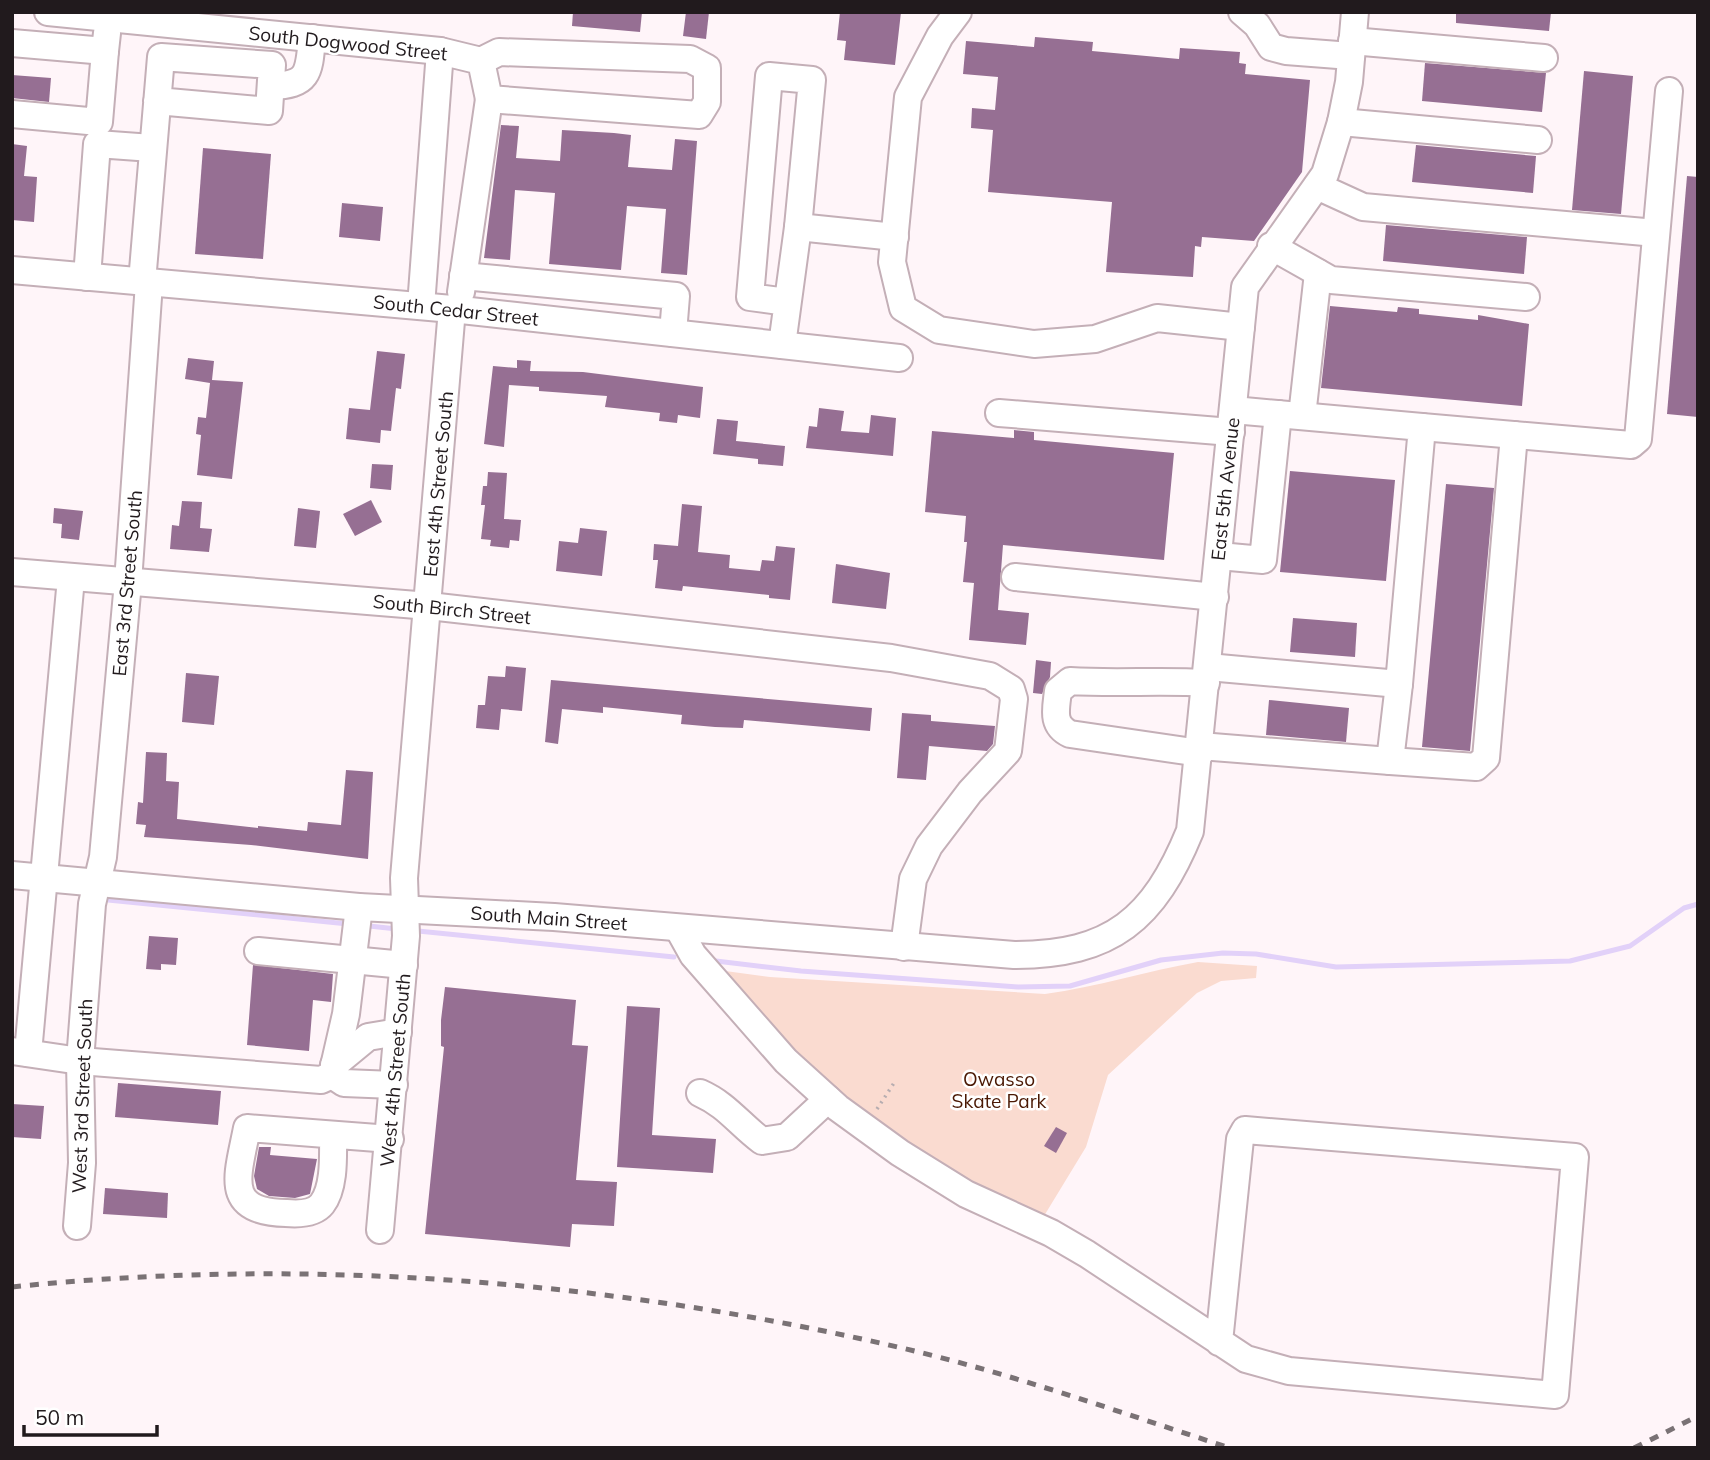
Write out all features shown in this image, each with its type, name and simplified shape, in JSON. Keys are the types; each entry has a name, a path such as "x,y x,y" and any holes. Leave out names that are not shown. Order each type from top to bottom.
{"street":[{"name":"South Dogwood Street","path":"48,12 440,51 481,61 499,52 690,59 707,68 707,102 699,115 489,99"},
{"path":"958,12 940,36 908,97 892,262 903,308 939,330 1034,344 1095,340 1157,318 1241,327"},
{"path":"1242,12 1258,25 1272,47 1286,51 1352,49 1544,58"},
{"name":"East 5th Avenue","path":"1085,946 1124,928 1163,890 1191,831 1245,287 1271,246 1325,174 1341,122 1355,12"},
{"path":"12,114 99,122 108,18"},
{"path":"157,101 269,111 272,65 175,58 178,25"},
{"path":"271,86 292,86 302,80 310,68 313,38"},
{"path":"12,43 105,51"},
{"path":"421,306 440,51"},
{"name":"East 3rd Street South","path":"96,882 103,856 128,582 152,148 161,57 175,58"},
{"path":"481,61 489,99"},
{"path":"782,345 788,302 798,227 812,80 769,76 750,297 788,302"},
{"path":"999,413 1232,421 1290,415 1631,445 1637,439 1669,91"},
{"name":"East 4th Street South","path":"405,909 404,878 456,309 489,99"},
{"path":"1341,122 1538,140"},
{"path":"87,277 97,144 152,148"},
{"path":"1317,186 1363,207 1656,233"},
{"path":"798,227 895,237"},
{"path":"1271,246 1331,280 1527,297"},
{"name":"South Cedar Street","path":"12,270 456,309 899,358"},
{"path":"1219,556 1263,561 1318,273"},
{"path":"463,276 677,296 673,333"},
{"path":"1390,761 1422,427"},
{"path":"1399,684 1207,675 1100,683 1070,681 1058,691 1055,717 1062,730 1070,734 1200,750 1476,767 1486,758 1514,435"},
{"name":"South Birch Street","path":"12,572 429,606 891,658 990,676 1011,689 1014,699 1009,751 970,792 929,846 913,879 904,947"},
{"path":"1015,577 1215,597"},
{"path":"71,578 40,911 20,1052 80,1060 321,1080 368,1037 398,1032"},
{"path":"12,884 13,875"},
{"name":"South Main Street","path":"13,875 359,907 678,928 904,947 1038,955 1065,952 1085,946"},
{"name":"West 3rd Street South","path":"76,1226 82,1163 80,1060 96,882"},
{"path":"333,1070 346,1014 359,907"},
{"name":"West 4th Street South","path":"380,1230 404,965 405,909"},
{"path":"678,928 693,955 786,1061 828,1099 900,1153 967,1194 1051,1233 1087,1254 1219,1342 1246,1359 1289,1371 1555,1395 1575,1157 1245,1130 1240,1139 1219,1342"},
{"path":"258,951 404,965"},
{"path":"333,1070 344,1083 394,1085"},
{"path":"700,1093 720,1102 746,1130 762,1141 787,1137 828,1099"},
{"path":"333,1135 390,1139"}],"path":[{"path":"876,1111 894,1083"}],"green space":[{"name":"Owasso Skate Park","path":"1198,962 1257,966 1256,978 1221,981 1197,993 1108,1075 1086,1147 1044,1216 972,1187 846,1103 718,970 770,977 1045,994"}],"building":[{"path":"573,12 642,12 640,32 572,26"},
{"path":"686,12 709,12 706,39 683,36"},
{"path":"840,12 901,12 895,65 844,60 846,41 837,40"},
{"path":"1456,12 1551,12 1549,31 1456,23"},
{"path":"1035,37 1093,42 1092,51 1179,59 1180,48 1240,52 1239,63 1246,64 1245,74 1310,80 1302,172 1254,241 1202,237 1201,247 1195,246 1193,277 1106,272 1112,202 988,192 993,130 971,128 972,108 995,110 998,77 963,74 966,41 1034,47"},
{"path":"1425,63 1546,73 1542,112 1422,101"},
{"path":"1584,71 1633,76 1621,214 1572,210"},
{"path":"12,75 51,78 49,102 12,98"},
{"path":"501,125 519,126 516,158 560,161 562,130 614,133 631,135 628,167 672,170 675,139 697,141 687,275 661,273 666,209 627,206 621,270 549,264 555,193 515,190 510,260 484,258"},
{"path":"12,144 27,146 24,176 37,177 34,222 12,220"},
{"path":"1416,145 1536,156 1533,193 1412,182"},
{"path":"203,148 271,154 263,259 195,254"},
{"path":"1687,176 1698,177 1698,417 1667,414"},
{"path":"342,203 383,207 380,241 339,237"},
{"path":"1386,225 1527,237 1524,274 1383,261"},
{"path":"1330,306 1397,312 1398,307 1419,309 1419,314 1478,320 1478,315 1529,324 1522,406 1321,388"},
{"path":"377,351 405,354 401,389 396,388 391,431 381,430 380,443 346,439 349,408 370,410"},
{"path":"188,358 214,361 212,380 243,382 232,479 197,475 201,435 196,434 198,417 206,418 210,383 185,379"},
{"path":"517,360 531,361 530,371 583,372 703,387 700,418 678,415 677,423 659,421 660,413 605,407 607,396 539,391 539,387 509,385 504,447 484,444 493,366 517,368"},
{"path":"819,408 844,411 841,431 869,433 871,415 896,418 893,456 806,448 809,426 817,427"},
{"path":"717,419 738,421 736,441 785,446 783,466 758,464 758,459 713,454"},
{"path":"1014,430 1034,432 1034,440 1174,453 1164,560 1003,545 998,610 1029,613 1026,645 969,640 974,583 963,582 967,542 964,542 966,516 925,512 932,431 1014,438"},
{"path":"372,464 393,465 391,490 370,488"},
{"path":"1290,471 1395,480 1386,581 1280,572"},
{"path":"488,472 507,473 504,519 521,520 519,541 510,540 509,548 490,546 491,540 481,539 485,505 481,505"},
{"path":"1446,484 1494,488 1470,751 1422,747"},
{"path":"371,500 382,522 355,536 343,514"},
{"path":"182,501 202,502 200,528 212,529 209,552 170,549 172,525 179,526"},
{"path":"682,504 702,506 698,552 730,555 729,568 760,571 762,560 774,561 776,546 795,548 790,600 769,598 769,595 683,586 682,591 655,588 658,560 653,560 654,544 678,546"},
{"path":"54,508 83,511 79,540 61,538 62,524 53,523"},
{"path":"298,508 320,511 316,548 294,546"},
{"path":"580,528 607,531 602,576 556,571 559,541 578,543"},
{"path":"836,564 890,573 886,609 832,603"},
{"path":"1293,618 1357,623 1355,657 1290,652"},
{"path":"1036,660 1051,662 1050,677 1042,694 1033,693"},
{"path":"506,666 526,668 522,711 501,709 499,730 476,728 478,705 485,705 488,676 505,677"},
{"path":"186,673 219,676 214,725 182,722"},
{"path":"551,680 872,708 870,731 744,720 743,728 681,724 682,715 603,707 603,713 562,709 558,744 545,742"},
{"path":"1269,700 1349,708 1346,742 1266,735"},
{"path":"902,713 931,715 931,721 995,726 993,744 987,751 929,746 926,780 897,778"},
{"path":"146,752 167,753 166,781 179,782 177,819 258,828 307,831 308,822 341,825 346,770 373,772 368,859 251,845 144,837 146,825 136,824 138,802 143,803"},
{"path":"149,936 178,938 176,965 161,964 161,970 146,969"},
{"path":"253,965 333,974 331,1002 313,1000 309,1051 247,1045"},
{"path":"445,987 576,1000 572,1045 588,1046 576,1180 617,1182 614,1226 572,1224 570,1247 425,1234 444,1047 441,1046 441,1020"},
{"path":"627,1006 660,1008 652,1135 716,1139 713,1173 617,1167"},
{"path":"118,1083 221,1091 218,1125 115,1117"},
{"path":"12,1104 44,1106 41,1139 12,1137"},
{"path":"1056,1127 1067,1133 1056,1153 1044,1146"},
{"path":"259,1147 271,1147 270,1155 317,1159 310,1194 295,1198 269,1196 257,1189 254,1176"},
{"path":"105,1188 168,1193 167,1218 103,1214"}],"waterway":[{"path":"108,900 348,924"},
{"path":"716,961 801,971 1018,987 1070,986 1161,960 1223,953 1256,954 1336,967 1570,961 1630,946 1684,908 1698,904"},
{"path":"369,926 397,929"},
{"path":"418,931 674,957"}],"railway":[{"path":"12,1287 123,1278 235,1274 347,1275 571,1291 683,1306 793,1325 944,1358 1230,1448"},
{"path":"1634,1448 1698,1416"}]}
